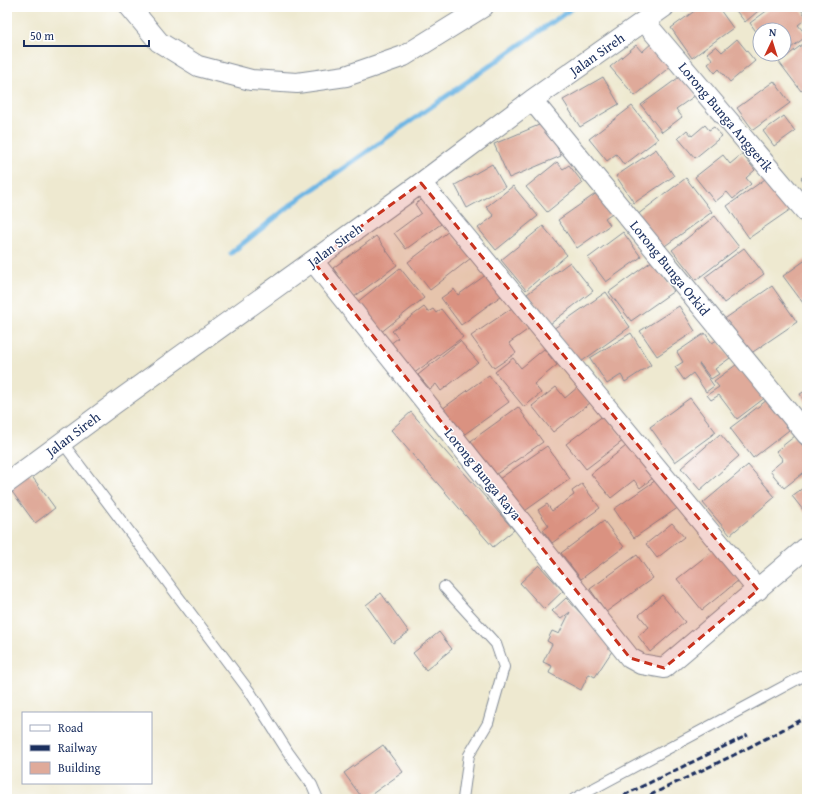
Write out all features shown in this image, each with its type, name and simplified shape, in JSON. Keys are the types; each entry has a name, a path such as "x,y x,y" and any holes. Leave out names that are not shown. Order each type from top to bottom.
{"street":[{"path":"130,7 159,42 198,66 251,80 297,83 346,76 404,56 483,7"},
{"name":"Jalan Sireh","path":"7,483 422,183 532,100 664,7"},
{"name":"Lorong Bunga Anggerik","path":"644,21 807,212"},
{"name":"Lorong Bunga Orkid","path":"532,100 807,435"},
{"path":"422,183 758,590 807,547"},
{"name":"Lorong Bunga Raya","path":"313,261 630,658 642,664 664,668 758,590"}],"lane":[{"path":"62,442 250,692 288,752 312,785 318,799"},
{"path":"444,587 496,644 504,667 488,723 469,755 463,799"},
{"path":"574,799 807,674"}],"highlighted area":[{"path":"421,183 758,590 664,668 630,658 313,261"}],"building":[{"path":"700,7 718,7 733,28 692,58 671,28"},
{"path":"733,7 763,7 745,22"},
{"path":"772,7 783,7 785,9 787,7 799,7 807,18 798,25 807,36 792,47 792,22 752,22 752,26 750,23"},
{"path":"737,39 752,57 752,62 754,62 730,82 719,69 715,73 708,64 713,60 707,53 716,46 722,52"},
{"path":"654,41 673,64 635,96 610,67 636,45 642,52"},
{"path":"807,41 807,87 801,91 779,62 792,62 792,52"},
{"path":"682,75 696,95 676,109 682,117 662,132 641,105"},
{"path":"603,77 619,104 580,127 563,100"},
{"path":"774,81 790,103 753,130 737,108"},
{"path":"632,106 658,139 624,165 616,154 607,161 589,139"},
{"path":"784,116 795,131 774,146 763,131"},
{"path":"546,122 561,156 509,178 494,144"},
{"path":"705,125 709,130 714,127 722,136 695,158 678,138 687,130 692,136"},
{"path":"656,149 674,176 634,203 616,176"},
{"path":"742,154 755,170 746,178 751,184 733,199 727,192 715,202 695,177 723,155 730,164"},
{"path":"557,162 563,169 569,165 583,183 547,212 526,187"},
{"path":"492,164 505,187 467,208 455,185"},
{"path":"807,174 807,186 801,178"},
{"path":"768,177 791,209 749,238 727,206"},
{"path":"686,178 712,212 662,248 637,215"},
{"path":"513,186 538,216 496,250 478,228 494,216 486,207"},
{"path":"601,190 615,211 605,218 610,225 577,248 558,220"},
{"path":"423,199 441,224 406,249 394,233 421,213 415,204"},
{"path":"715,216 739,247 696,280 672,250"},
{"path":"543,226 567,255 526,290 501,260"},
{"path":"449,231 471,258 430,290 408,262"},
{"path":"623,232 641,257 606,282 588,258"},
{"path":"376,236 397,265 354,297 333,268"},
{"path":"744,248 764,274 724,303 705,277"},
{"path":"807,259 807,306 806,307 783,276"},
{"path":"652,261 674,291 631,321 609,292"},
{"path":"570,262 593,291 550,324 527,294"},
{"path":"400,268 424,298 380,333 356,303"},
{"path":"490,272 505,293 461,325 441,298 454,289 458,295"},
{"path":"772,286 797,322 747,356 723,320"},
{"path":"606,292 630,327 578,364 553,329"},
{"path":"515,306 530,328 509,343 516,353 494,368 471,336"},
{"path":"679,306 695,331 657,356 640,331"},
{"path":"424,307 428,312 433,309 436,313 441,309 463,337 409,377 386,347 398,338 392,331"},
{"path":"631,333 651,365 625,382 621,375 607,384 590,358"},
{"path":"705,333 712,343 717,340 730,358 715,369 719,374 711,379 699,364 714,386 706,392 693,373 684,380 675,367 683,362 677,352"},
{"path":"460,341 478,362 441,391 436,384 430,389 418,375"},
{"path":"544,349 557,365 534,384 541,393 524,407 495,372 513,358 521,368"},
{"path":"740,362 766,397 737,419 719,395 711,400 707,395 719,387 714,381"},
{"path":"489,375 509,402 462,436 442,409"},
{"path":"556,387 565,398 578,387 590,403 553,432 532,406"},
{"path":"807,390 807,405 800,394"},
{"path":"771,397 793,427 753,458 730,428"},
{"path":"690,398 716,432 675,462 650,427"},
{"path":"518,407 543,442 492,477 468,443"},
{"path":"411,412 514,530 493,547 391,430"},
{"path":"604,415 624,440 586,469 566,444"},
{"path":"720,434 739,456 700,490 681,468"},
{"path":"795,436 807,451 807,470 784,488 770,471 783,460 776,451"},
{"path":"631,442 658,474 640,488 634,480 611,498 591,474"},
{"path":"547,446 570,479 522,513 499,479"},
{"path":"748,465 775,497 730,535 703,503"},
{"path":"28,471 55,508 35,523 10,489"},
{"path":"659,478 679,507 634,538 614,509"},
{"path":"582,484 600,508 552,543 543,530 549,526 538,510 547,504 552,511 574,495 572,491"},
{"path":"807,485 807,515 792,496"},
{"path":"604,521 624,547 581,579 561,553"},
{"path":"672,523 684,537 657,558 646,544"},
{"path":"715,549 739,580 702,610 677,579"},
{"path":"637,555 653,578 606,612 590,589"},
{"path":"539,565 563,591 544,609 520,583"},
{"path":"381,593 409,632 393,643 366,605"},
{"path":"662,595 685,622 650,652 638,636 649,627 639,615"},
{"path":"566,598 614,648 595,677 589,674 581,690 549,673 552,666 543,662 552,644 547,641 552,631 559,634 570,612 561,619 552,611"},
{"path":"439,632 452,649 426,670 413,653"},
{"path":"383,745 403,772 363,799 344,773"}],"waterway":[{"path":"231,253 292,204 574,7"}],"railway":[{"path":"642,799 734,755 807,717"},
{"path":"616,799 748,735"}]}
